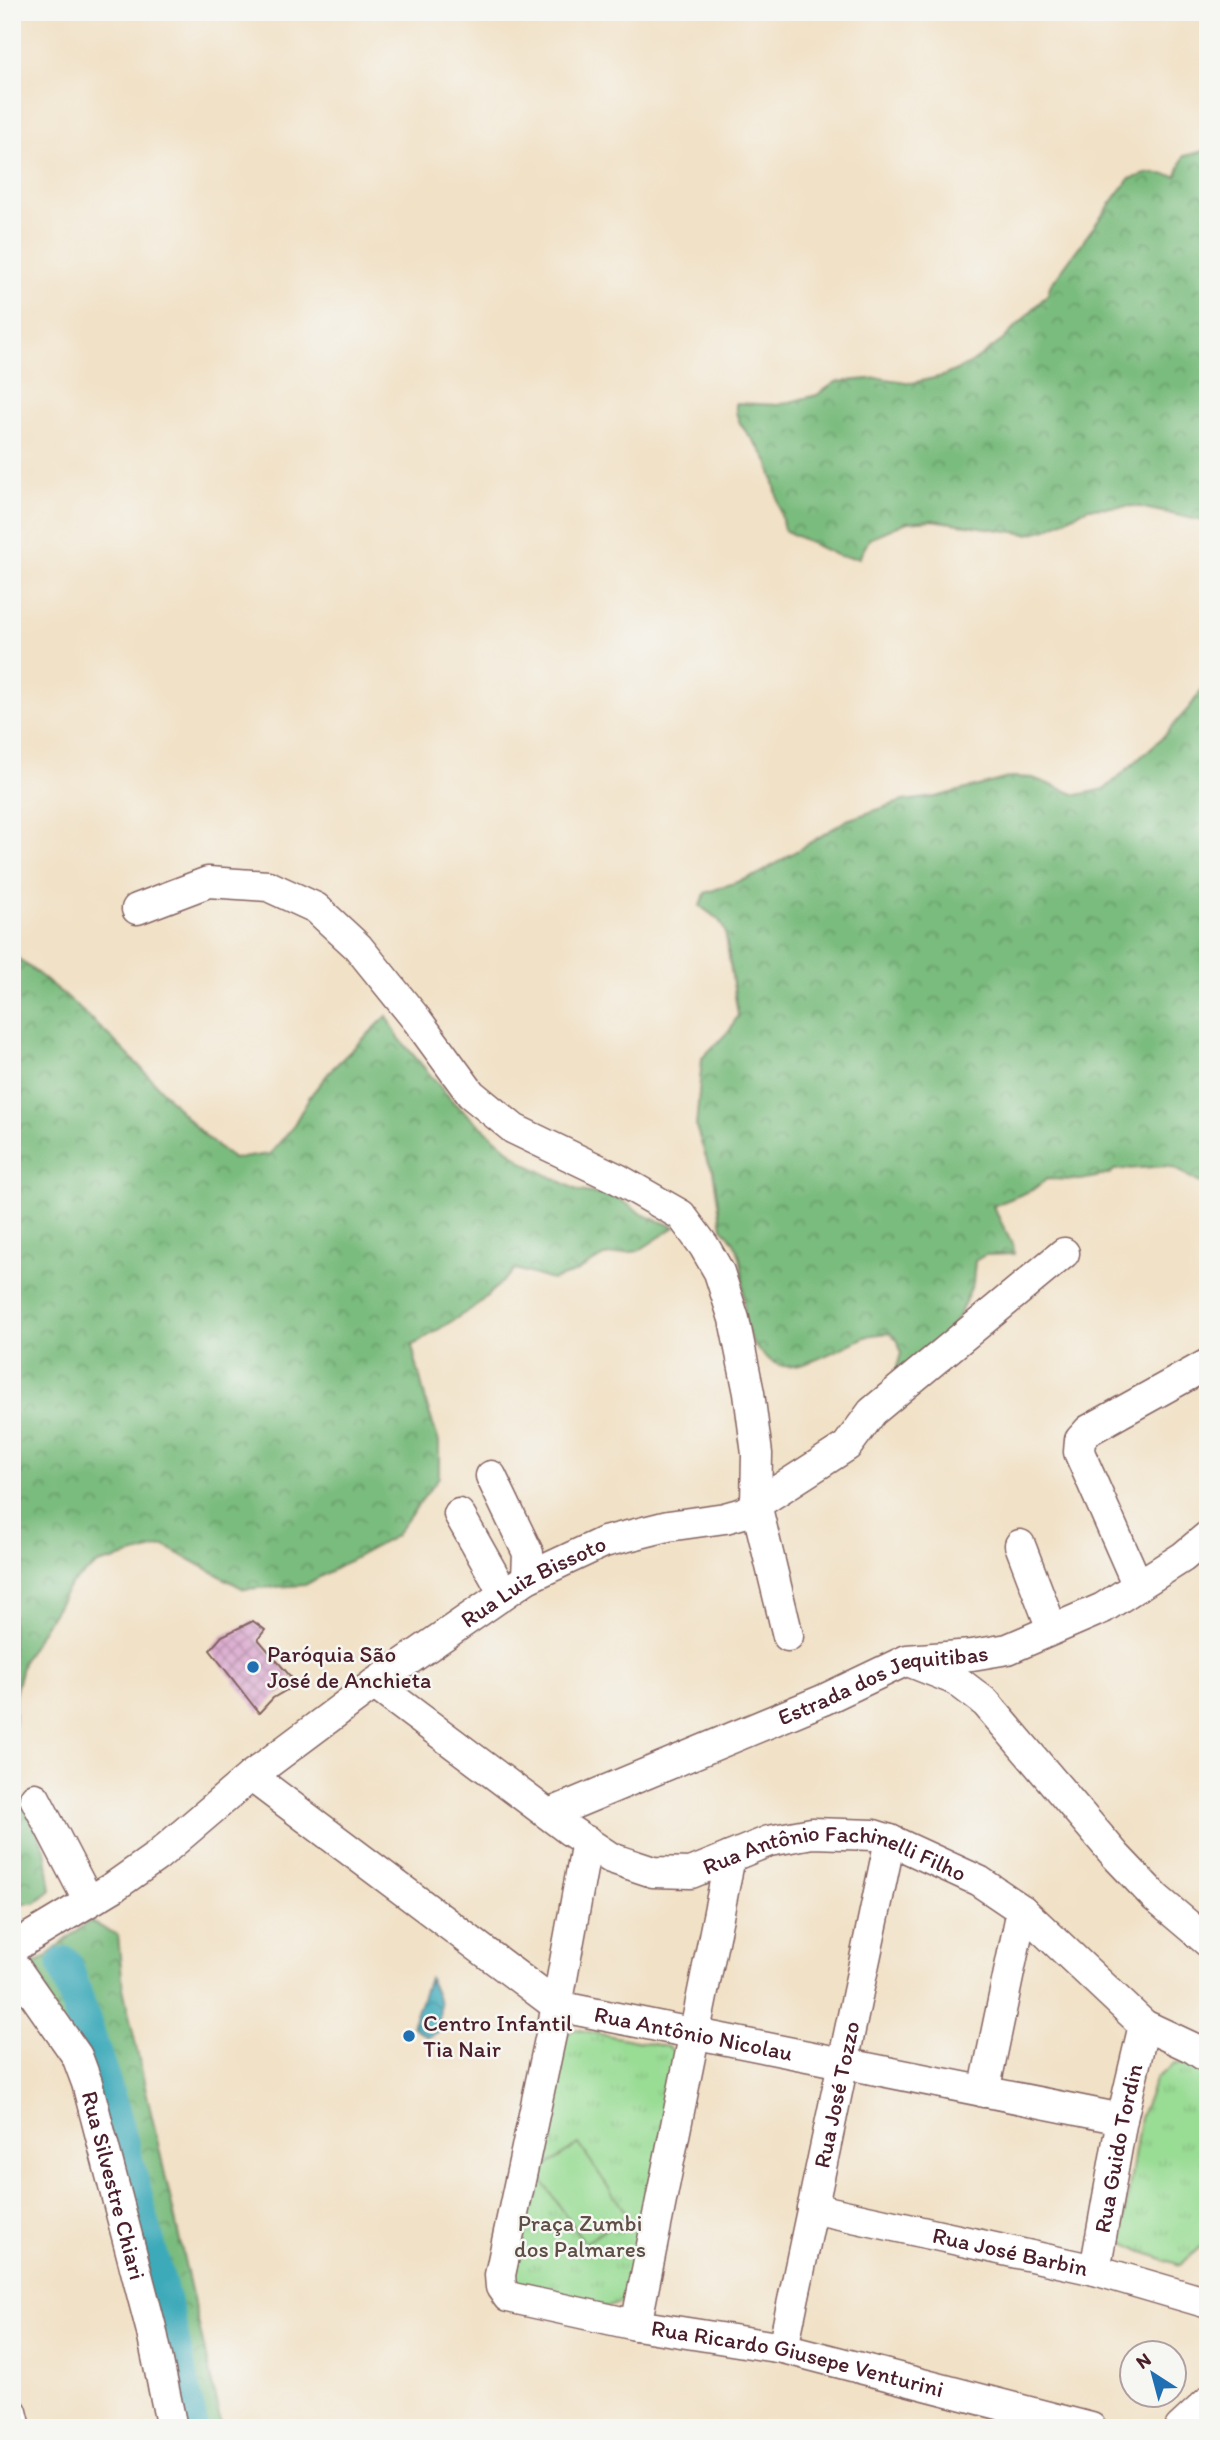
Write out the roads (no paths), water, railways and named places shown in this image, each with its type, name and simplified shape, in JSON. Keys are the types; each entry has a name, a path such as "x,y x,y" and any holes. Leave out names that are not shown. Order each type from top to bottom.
{"street":[{"path":"136,909 208,882 268,886 316,908 358,947 417,1020 471,1094 514,1129 618,1179 681,1215 719,1272 734,1319 749,1393 757,1454 756,1504 788,1636"},
{"name":"Rua Luiz Bissoto","path":"12,1948 115,1886 156,1857 251,1776 374,1684 515,1585 604,1542 668,1526 743,1513 847,1446 872,1412 1064,1253"},
{"path":"1138,1586 1079,1452 1080,1440 1089,1430 1208,1364"},
{"path":"459,1514 515,1585 528,1553 491,1476"},
{"name":"Estrada dos Jequitibas","path":"549,1814 823,1700 906,1660 972,1656 1008,1649 1103,1608 1183,1557 1208,1536"},
{"path":"1020,1545 1052,1629"},
{"path":"906,1660 956,1680 986,1703 1116,1856 1156,1898 1208,1942"},
{"name":"Rua Antônio Fachinelli Filho","path":"374,1684 611,1858 653,1872 691,1873 769,1841 812,1833 874,1835 890,1840 979,1881 1022,1910 1144,2025 1208,2058"},
{"name":"Rua Antônio Nicolau","path":"251,1776 557,2006 1122,2119"},
{"path":"35,1798 88,1900"},
{"name":"Rua José Tozzo","path":"783,2348 890,1840"},
{"path":"557,2006 587,1841"},
{"path":"636,2325 730,1857"},
{"path":"984,2092 1022,1910"},
{"name":"Rua Silvestre Chiari","path":"12,1963 77,2056 88,2083 151,2328 172,2428"},
{"name":"Rua Ricardo Giusepe Venturini","path":"557,2006 500,2275 503,2291 508,2297 636,2325 783,2348 1091,2428"},
{"name":"Rua Guido Tordin","path":"1095,2270 1122,2119 1144,2025"},
{"name":"Rua José Barbin","path":"812,2208 1095,2270 1208,2303"},
{"path":"1180,2428 1208,2402"},
{"path":"12,2412 16,2428"}],"water":[{"path":"429,1978 440,2003 439,2031 428,2037 412,2026"}],"waterway":[{"path":"12,1877 17,1890"},
{"path":"65,1964 113,2113 167,2316 191,2428"}],"place":[{"name":"Paróquia São José de Anchieta","path":"253,1667"},
{"name":"Centro Infantil Tia Nair","path":"409,2036"}],"park label":[{"name":"Praça Zumbi dos Palmares","path":"580,2236"}]}
